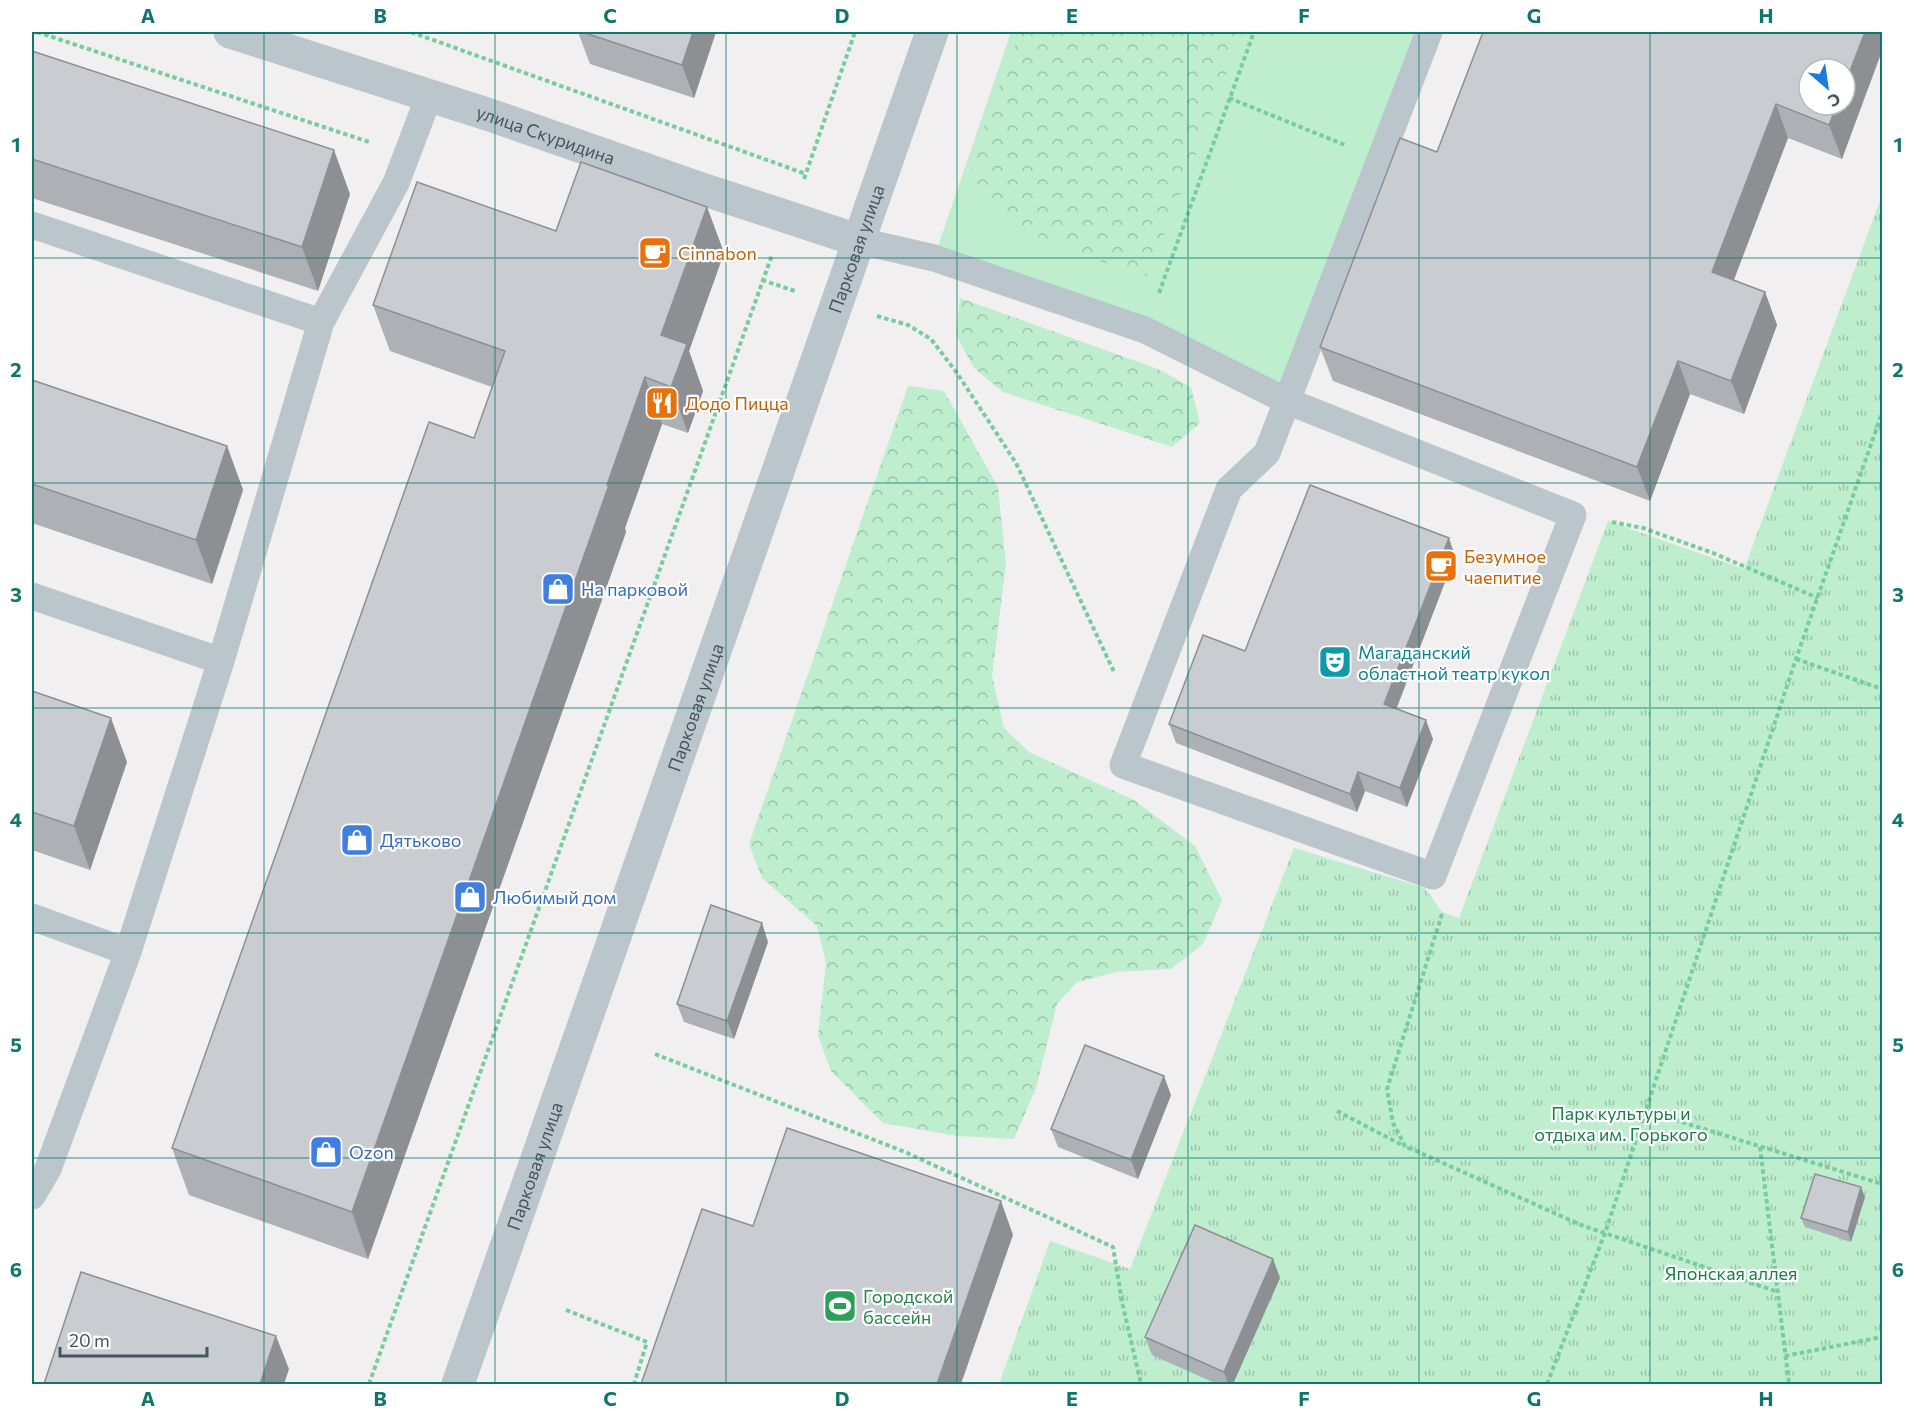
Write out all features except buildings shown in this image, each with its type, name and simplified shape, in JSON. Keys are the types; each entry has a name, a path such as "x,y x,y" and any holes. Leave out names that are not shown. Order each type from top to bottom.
{"street":[{"name":"улица Скуридина","path":"230,32 490,115 860,242"},
{"name":"Парковая улица","path":"458,1384 932,32"}],"lane":[{"path":"860,242 934,258 1145,330 1287,401 1573,515 1433,876 1123,765 1229,489 1267,453 1287,401 1380,160 1429,32"},
{"path":"32,1196 48,1169 128,952 221,661 321,322 396,183 429,96"},
{"path":"32,225 321,322"},
{"path":"32,596 221,661"},
{"path":"32,917 128,952"}],"path":[{"path":"411,32 806,174"},
{"path":"369,1384 718,409 762,280 806,174 855,32"},
{"path":"1145,330 1254,32"},
{"path":"1229,98 1380,160"},
{"path":"762,280 908,325 931,339 957,373 1016,463 1139,723"},
{"path":"1547,1384 1605,1233 1796,659 1882,413"},
{"path":"1573,515 1644,528 1713,553 1818,598"},
{"path":"1796,659 1882,689"},
{"path":"1405,1146 1393,1123 1387,1089 1443,912 1433,876"},
{"path":"655,1054 906,1152 1113,1247 1122,1302 1141,1384"},
{"path":"1337,1111 1405,1146 1571,1220 1778,1292"},
{"path":"1646,1111 1882,1184"},
{"path":"1760,1146 1789,1384"},
{"path":"566,1310 647,1342 634,1384"},
{"path":"1785,1356 1882,1336"}],"green space":[{"path":"1011,32 1429,32 1287,401 934,258"},
{"path":"1020,32 1243,32 1147,276 1074,253 1003,221 975,197 971,161"},
{"name":"Парк культуры и отдыха им. Горького","path":"1882,195 1882,1384 999,1384 1050,1241 1130,1269 1294,848 1425,888 1442,912 1459,918 1608,521 1744,569"},
{"path":"960,298 1158,369 1191,387 1200,423 1172,447 1003,392 974,368 956,335"},
{"path":"908,386 944,391 998,487 1006,564 992,676 1004,728 1029,752 1134,800 1195,846 1222,900 1203,944 1171,969 1117,972 1077,982 1057,1004 1036,1088 1014,1139 957,1136 883,1123 831,1071 818,1036 826,963 817,926 762,878 749,844"}],"place":[{"name":"Cinnabon","path":"655,253"},
{"name":"Додо Пицца","path":"662,403"},
{"name":"Безумное чаепитие","path":"1441,566"},
{"name":"На парковой","path":"558,589"},
{"name":"Магаданский областной театр кукол","path":"1335,662"},
{"name":"Дятьково","path":"357,840"},
{"name":"Любимый дом","path":"470,897"},
{"name":"Ozon","path":"326,1152"},
{"name":"Городской бассейн","path":"840,1306"}],"park label":[{"name":"Японская аллея","path":"1731,1273"}]}
